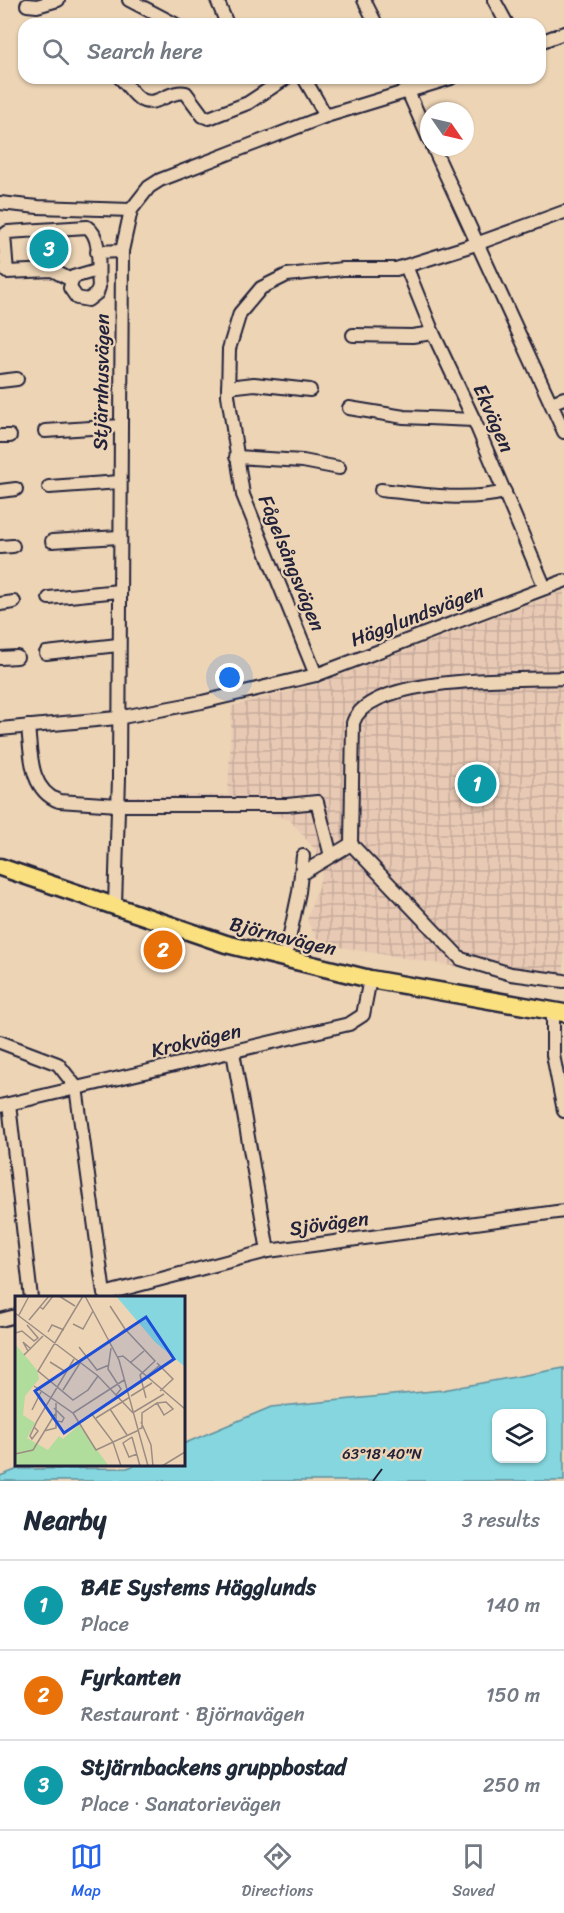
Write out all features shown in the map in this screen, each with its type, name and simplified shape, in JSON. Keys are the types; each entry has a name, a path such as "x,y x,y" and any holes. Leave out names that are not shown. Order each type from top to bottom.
{"main road":[{"name":"Björnavägen","path":"0,867 226,944 370,979 558,1012"}],"street":[{"path":"27,5 37,6 58,0"},
{"path":"129,0 161,18"},
{"path":"217,0 224,18"},
{"path":"364,0 373,18"},
{"path":"494,0 504,18"},
{"path":"148,18 152,14"},
{"path":"546,40 564,33"},
{"path":"125,84 137,97 146,101 154,101 180,92 186,93 203,116 209,118 248,103 277,84"},
{"path":"307,84 326,116"},
{"path":"404,84 420,119"},
{"name":"Stjärnhusvägen","path":"115,905 118,805 122,251 131,210 149,187 160,180 326,116 434,84"},
{"path":"437,156 564,432"},
{"path":"0,203 38,207 131,210"},
{"name":"Fågelsångsvägen","path":"316,675 248,512 236,457 228,387 229,349 234,325 251,297 266,285 286,275 406,266 476,244 564,212"},
{"path":"71,280 52,270 8,272 4,235 8,232 87,227 96,236 98,290 88,300 80,300 74,296 70,288 71,280 80,273 97,270"},
{"path":"97,252 122,251"},
{"name":"Ekvägen","path":"406,266 545,588"},
{"path":"353,335 412,336 433,333"},
{"path":"0,381 18,379"},
{"path":"228,387 254,384 310,390"},
{"path":"551,404 564,398"},
{"path":"349,408 404,417 474,420"},
{"path":"45,431 120,426"},
{"path":"236,457 303,461 339,468"},
{"path":"49,487 120,482"},
{"path":"0,491 16,489"},
{"path":"381,490 449,497 475,497 505,492"},
{"path":"52,541 119,537"},
{"name":"Hägglundsvägen","path":"0,729 117,718 202,702 316,675 564,581"},
{"path":"49,598 119,591"},
{"path":"0,604 14,602"},
{"path":"46,653 118,645"},
{"path":"0,658 17,657"},
{"path":"564,678 432,683 365,706 355,717 353,723 351,844 461,959 511,974 564,981"},
{"path":"28,726 33,774 51,798 59,801 118,805 287,805 317,802 331,856"},
{"path":"301,874 351,844"},
{"path":"285,958 303,856"},
{"name":"Krokvägen","path":"4,1105 233,1052 354,1021 365,1008 370,979"},
{"path":"558,1012 564,1111"},
{"path":"0,1042 58,1064 76,1088"},
{"path":"233,1052 268,1251"},
{"name":"Sjövägen","path":"76,1088 104,1294 268,1251 564,1211"},
{"path":"4,1105 30,1296"},
{"path":"0,1320 15,1316"}],"shaded area":[{"path":"564,591 564,985 340,947 316,938 307,920 322,874 317,852 290,820 258,810 127,812 128,796 228,795 232,706 317,684"}],"water":[{"path":"564,1368 564,1481 0,1481 0,1476 18,1469 184,1466 184,1444 271,1407 443,1390"}],"place":[{"name":"Stjärnbackens gruppbostad","path":"49,249"},
{"name":"BAE Systems Hägglunds","path":"477,784"},
{"name":"Fyrkanten","path":"163,950"}]}
